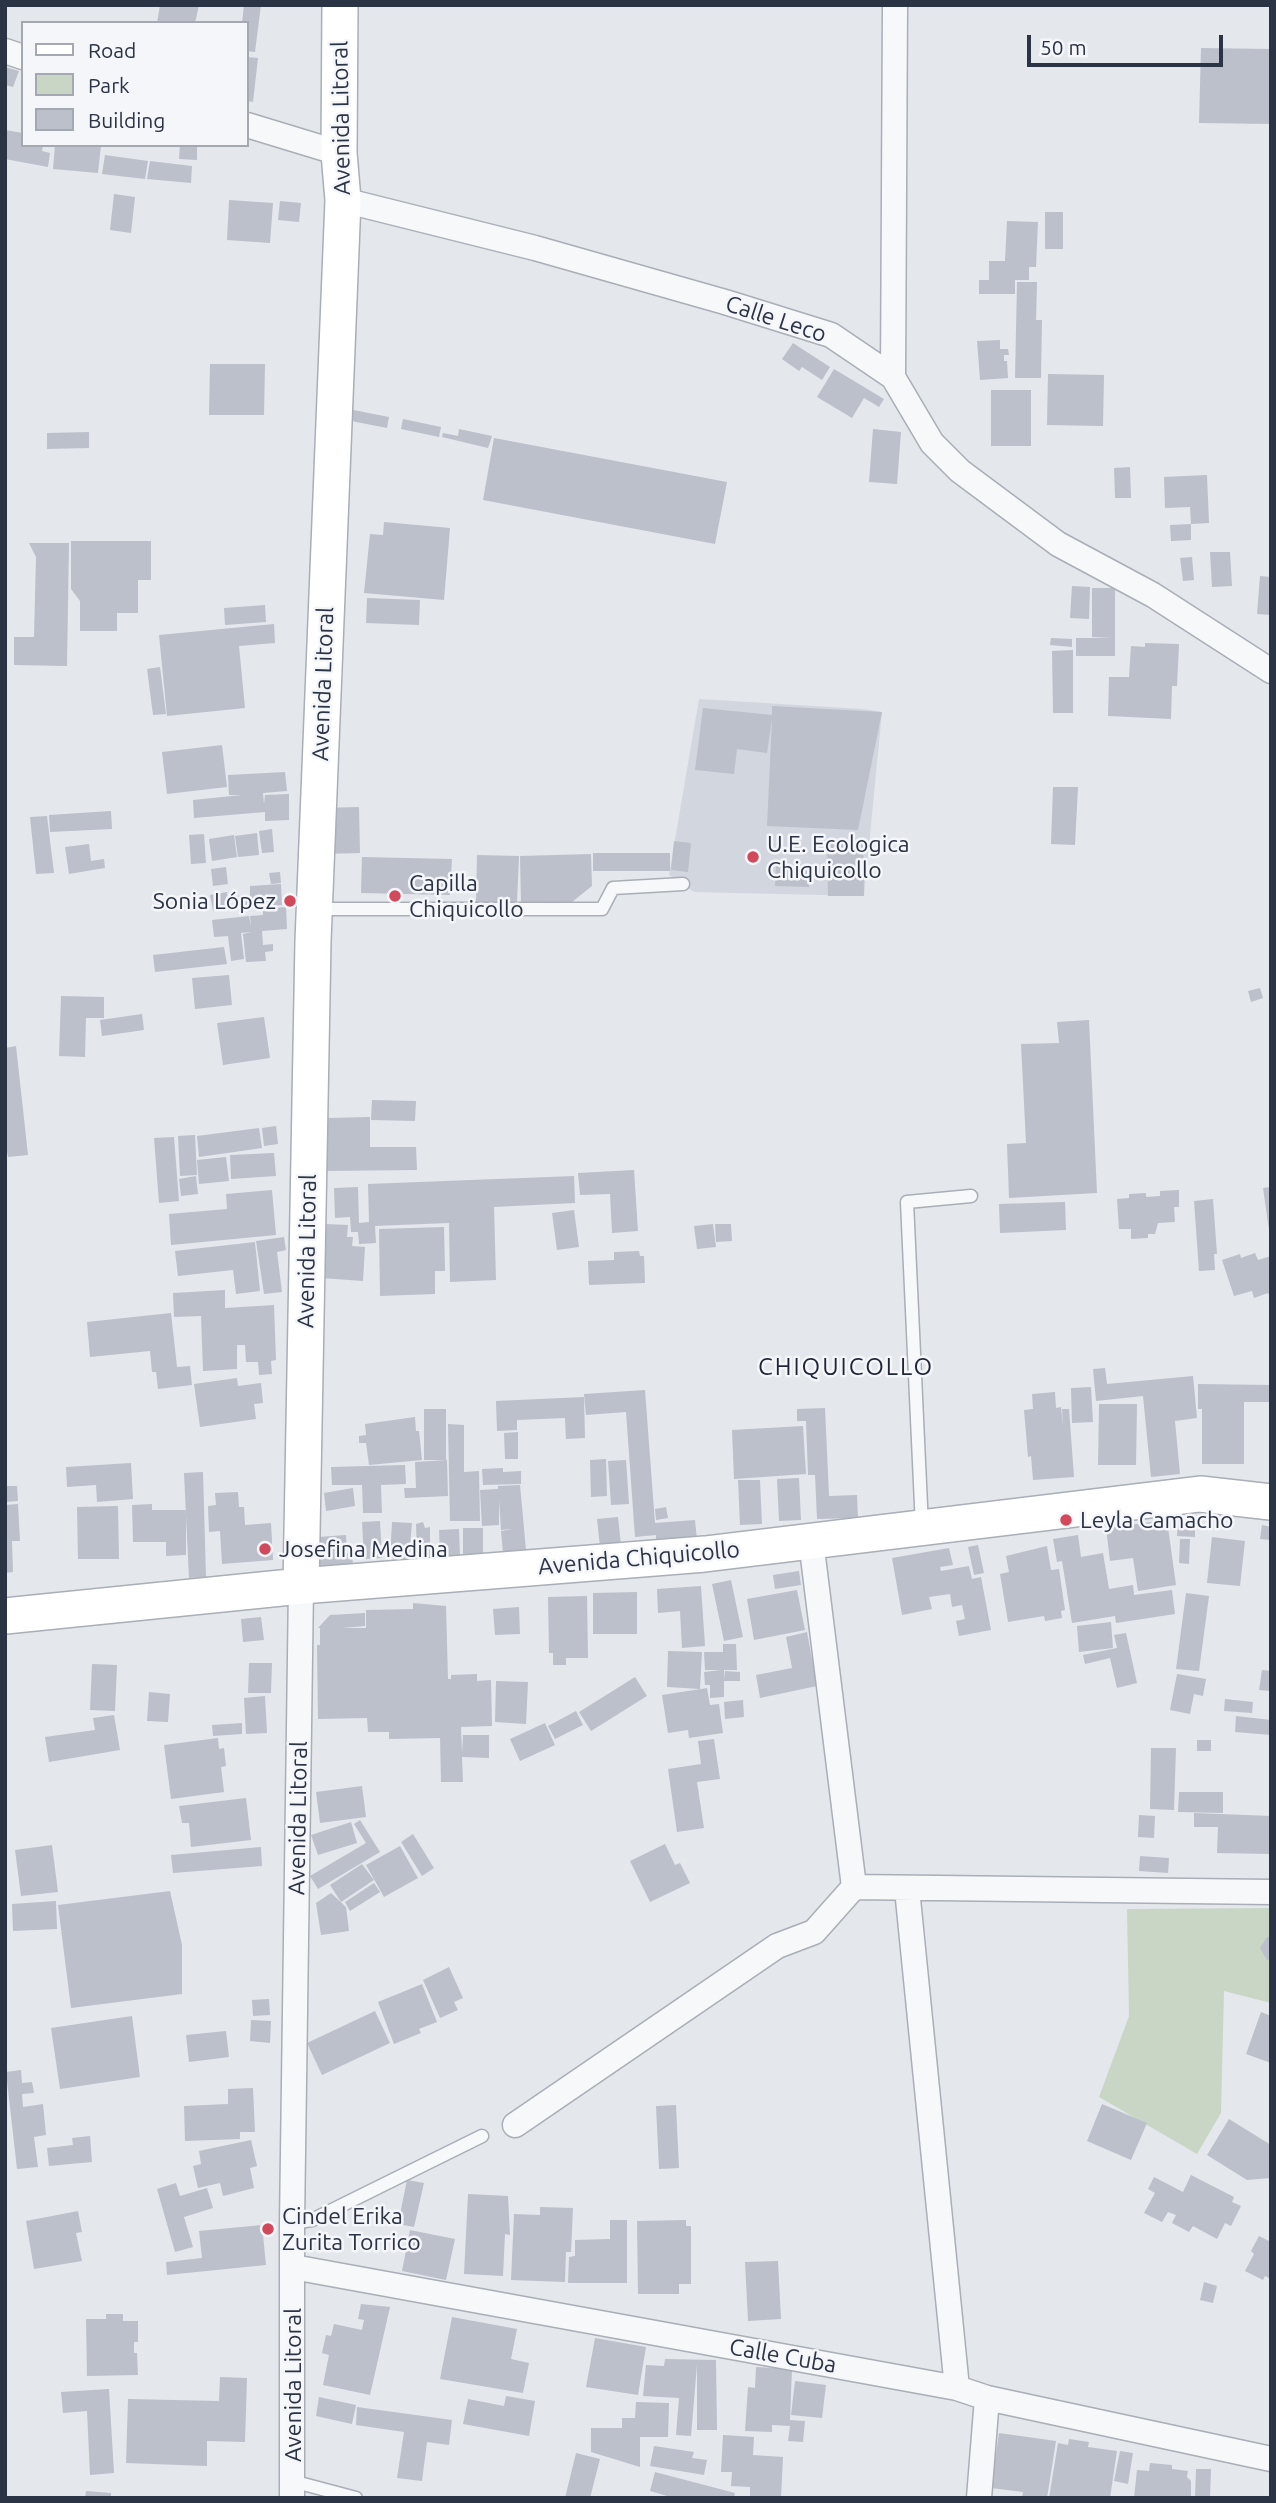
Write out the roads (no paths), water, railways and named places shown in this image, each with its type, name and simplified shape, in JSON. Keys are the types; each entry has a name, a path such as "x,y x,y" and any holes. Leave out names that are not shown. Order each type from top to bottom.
{"street":[{"name":"Avenida Litoral","path":"292,2489 292,2223 301,1586 315,909 343,200 339,153 340,5"},
{"path":"893,377 895,5"},
{"path":"248,125 339,153"},
{"name":"Calle Leco","path":"343,200 548,251 831,335 893,377 932,443 960,471 1058,544 1153,595 1271,671"},
{"name":"Avenida Chiquicollo","path":"5,1616 301,1586 705,1554 1200,1494 1271,1502"},
{"path":"515,2125 777,1946 814,1933 854,1887 811,1541"},
{"path":"854,1887 1271,1892"},
{"path":"906,1889 957,2388"},
{"name":"Calle Cuba","path":"293,2267 957,2388 987,2398 1271,2459"},
{"path":"979,2498 987,2398"}],"lane":[{"path":"315,909 602,909 613,888 682,884"},
{"path":"922,1527 907,1202 971,1196"},
{"path":"292,2223 312,2220 482,2136"},
{"path":"292,2489 356,2498"}],"place":[{"name":"U.E. Ecologica Chiquicollo","path":"753,857"},
{"name":"Capilla Chiquicollo","path":"395,896"},
{"name":"Sonia López","path":"290,901"},
{"name":"Leyla Camacho","path":"1066,1520"},
{"name":"Josefina Medina","path":"265,1549"},
{"name":"Cindel Erika Zurita Torrico","path":"268,2229"}],"district":[{"name":"CHIQUICOLLO","path":"846,1367"}]}
